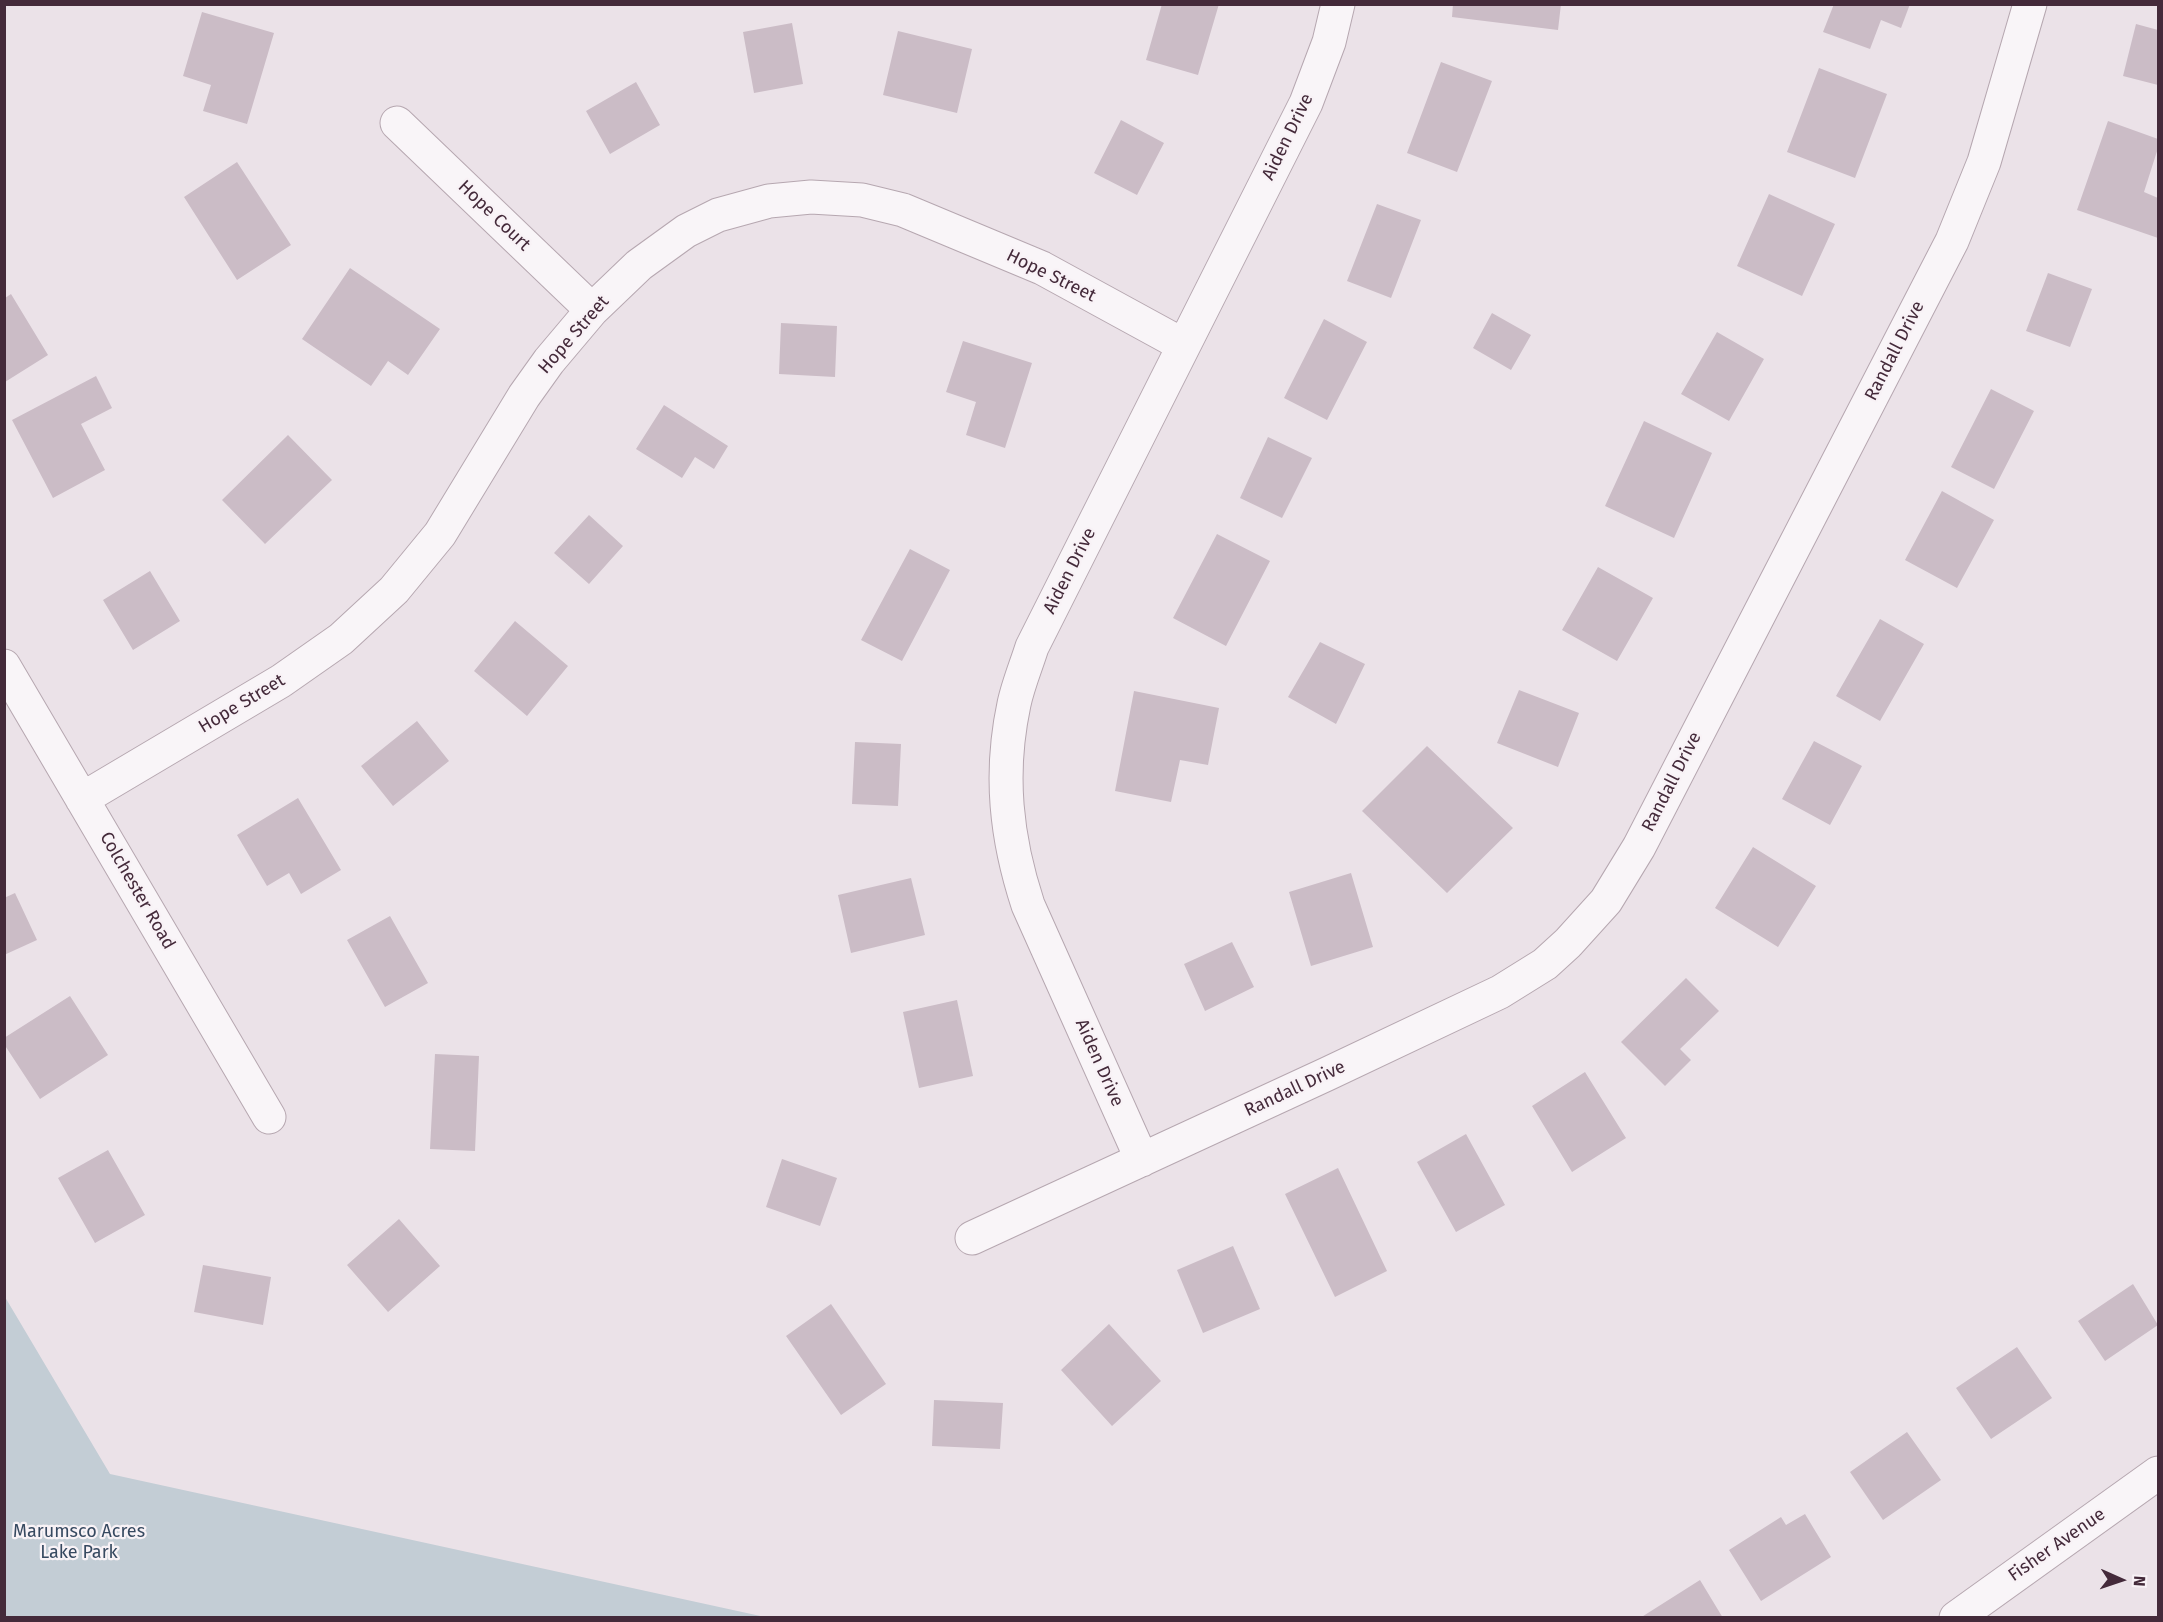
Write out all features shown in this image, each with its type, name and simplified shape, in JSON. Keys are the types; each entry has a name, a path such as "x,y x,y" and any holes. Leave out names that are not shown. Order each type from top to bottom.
{"street":[{"name":"Aiden Drive","path":"1142,1160 1028,905 1018,872 1007,816 1006,747 1014,702 1032,647 1306,103 1329,42 1338,4"},
{"name":"Randall Drive","path":"972,1238 1500,992 1545,964 1568,943 1606,901 1639,846 1952,241 1984,162 2030,4"},
{"name":"Hope Court","path":"397,123 592,310"},
{"name":"Hope Street","path":"82,799 281,681 341,639 394,590 440,534 524,396 549,360 592,310 639,265 686,231 718,215 769,201 811,197 873,203 903,210 1042,268 1183,345"},
{"name":"Colchester Road","path":"4,666 269,1117"},
{"name":"Fisher Avenue","path":"1956,1617 2158,1473"}],"green space":[{"name":"Marumsco Acres Lake Park","path":"5,1297 110,1474 765,1617 5,1617"}],"building":[{"path":"1162,4 1219,4 1198,75 1146,60"},
{"path":"1453,4 1561,4 1558,30 1452,17"},
{"path":"1834,4 1910,4 1901,28 1881,20 1870,49 1823,32"},
{"path":"202,12 274,33 247,124 203,111 211,85 183,76"},
{"path":"792,23 803,84 754,93 743,32"},
{"path":"2136,24 2158,30 2158,85 2123,76"},
{"path":"898,31 972,49 957,113 883,95"},
{"path":"1441,62 1492,81 1457,172 1407,153"},
{"path":"1819,68 1887,94 1855,178 1787,152"},
{"path":"636,82 660,125 610,154 586,111"},
{"path":"1121,120 1164,143 1137,195 1094,173"},
{"path":"2108,121 2158,139 2158,148 2144,192 2158,198 2158,238 2077,210"},
{"path":"237,162 291,245 237,280 184,197"},
{"path":"1769,194 1835,224 1802,296 1737,266"},
{"path":"1377,204 1421,220 1391,298 1347,281"},
{"path":"350,268 440,329 408,375 388,361 371,386 302,339"},
{"path":"2048,273 2092,289 2070,347 2026,331"},
{"path":"11,294 48,355 5,382 5,298"},
{"path":"1492,313 1531,335 1511,370 1473,348"},
{"path":"1324,319 1367,342 1327,420 1284,398"},
{"path":"781,323 837,326 835,377 779,374"},
{"path":"1717,332 1764,359 1729,421 1681,394"},
{"path":"963,341 1032,363 1005,448 966,435 976,402 946,392"},
{"path":"96,376 112,408 81,424 105,470 53,498 12,420"},
{"path":"1991,389 2034,411 1994,489 1951,467"},
{"path":"664,405 728,446 714,469 695,457 682,478 636,449"},
{"path":"1644,421 1712,453 1674,538 1605,506"},
{"path":"288,435 332,480 265,544 222,500"},
{"path":"1268,437 1312,458 1282,518 1240,498"},
{"path":"1942,491 1994,520 1957,588 1905,560"},
{"path":"589,515 623,546 589,584 554,553"},
{"path":"1217,534 1270,561 1226,646 1173,618"},
{"path":"910,549 950,570 902,661 861,640"},
{"path":"1598,567 1653,598 1617,661 1562,630"},
{"path":"150,571 180,621 133,650 103,600"},
{"path":"1880,619 1924,644 1880,721 1836,696"},
{"path":"515,621 568,666 527,716 474,671"},
{"path":"1320,642 1365,664 1336,724 1288,697"},
{"path":"1519,690 1579,713 1558,767 1497,743"},
{"path":"1134,691 1219,708 1208,765 1180,760 1171,802 1115,791"},
{"path":"417,721 449,761 393,806 361,766"},
{"path":"1814,741 1862,766 1830,825 1782,799"},
{"path":"855,742 901,744 898,806 852,804"},
{"path":"1427,746 1513,828 1447,893 1362,811"},
{"path":"298,798 341,870 301,894 289,873 267,886 237,835"},
{"path":"1753,847 1816,886 1778,947 1715,908"},
{"path":"1351,873 1373,947 1311,966 1289,892"},
{"path":"911,878 925,935 851,953 838,895"},
{"path":"15,893 37,940 4,955 4,898"},
{"path":"390,916 428,983 385,1007 347,940"},
{"path":"1232,942 1254,987 1205,1011 1184,964"},
{"path":"1686,978 1719,1011 1680,1049 1691,1060 1665,1086 1621,1042"},
{"path":"70,996 108,1055 40,1099 4,1044 4,1038"},
{"path":"957,1000 973,1076 919,1088 903,1012"},
{"path":"435,1054 479,1056 475,1151 430,1149"},
{"path":"1585,1072 1626,1138 1572,1172 1532,1106"},
{"path":"1466,1134 1505,1205 1456,1232 1417,1162"},
{"path":"108,1150 145,1215 95,1243 58,1178"},
{"path":"782,1159 837,1178 820,1226 766,1207"},
{"path":"1338,1168 1387,1271 1335,1297 1285,1194"},
{"path":"399,1219 440,1266 388,1312 347,1265"},
{"path":"1233,1246 1260,1309 1203,1333 1177,1270"},
{"path":"203,1265 271,1277 263,1325 194,1312"},
{"path":"2133,1284 2158,1325 2105,1361 2078,1321"},
{"path":"831,1304 886,1384 841,1415 786,1336"},
{"path":"1109,1324 1161,1381 1112,1426 1061,1370"},
{"path":"2017,1347 2052,1398 1991,1439 1956,1388"},
{"path":"934,1400 1003,1403 1000,1449 932,1446"},
{"path":"1907,1432 1941,1480 1883,1520 1850,1472"},
{"path":"1805,1514 1831,1557 1761,1601 1729,1550 1781,1517 1786,1525"},
{"path":"1700,1580 1723,1618 1640,1618"}]}
